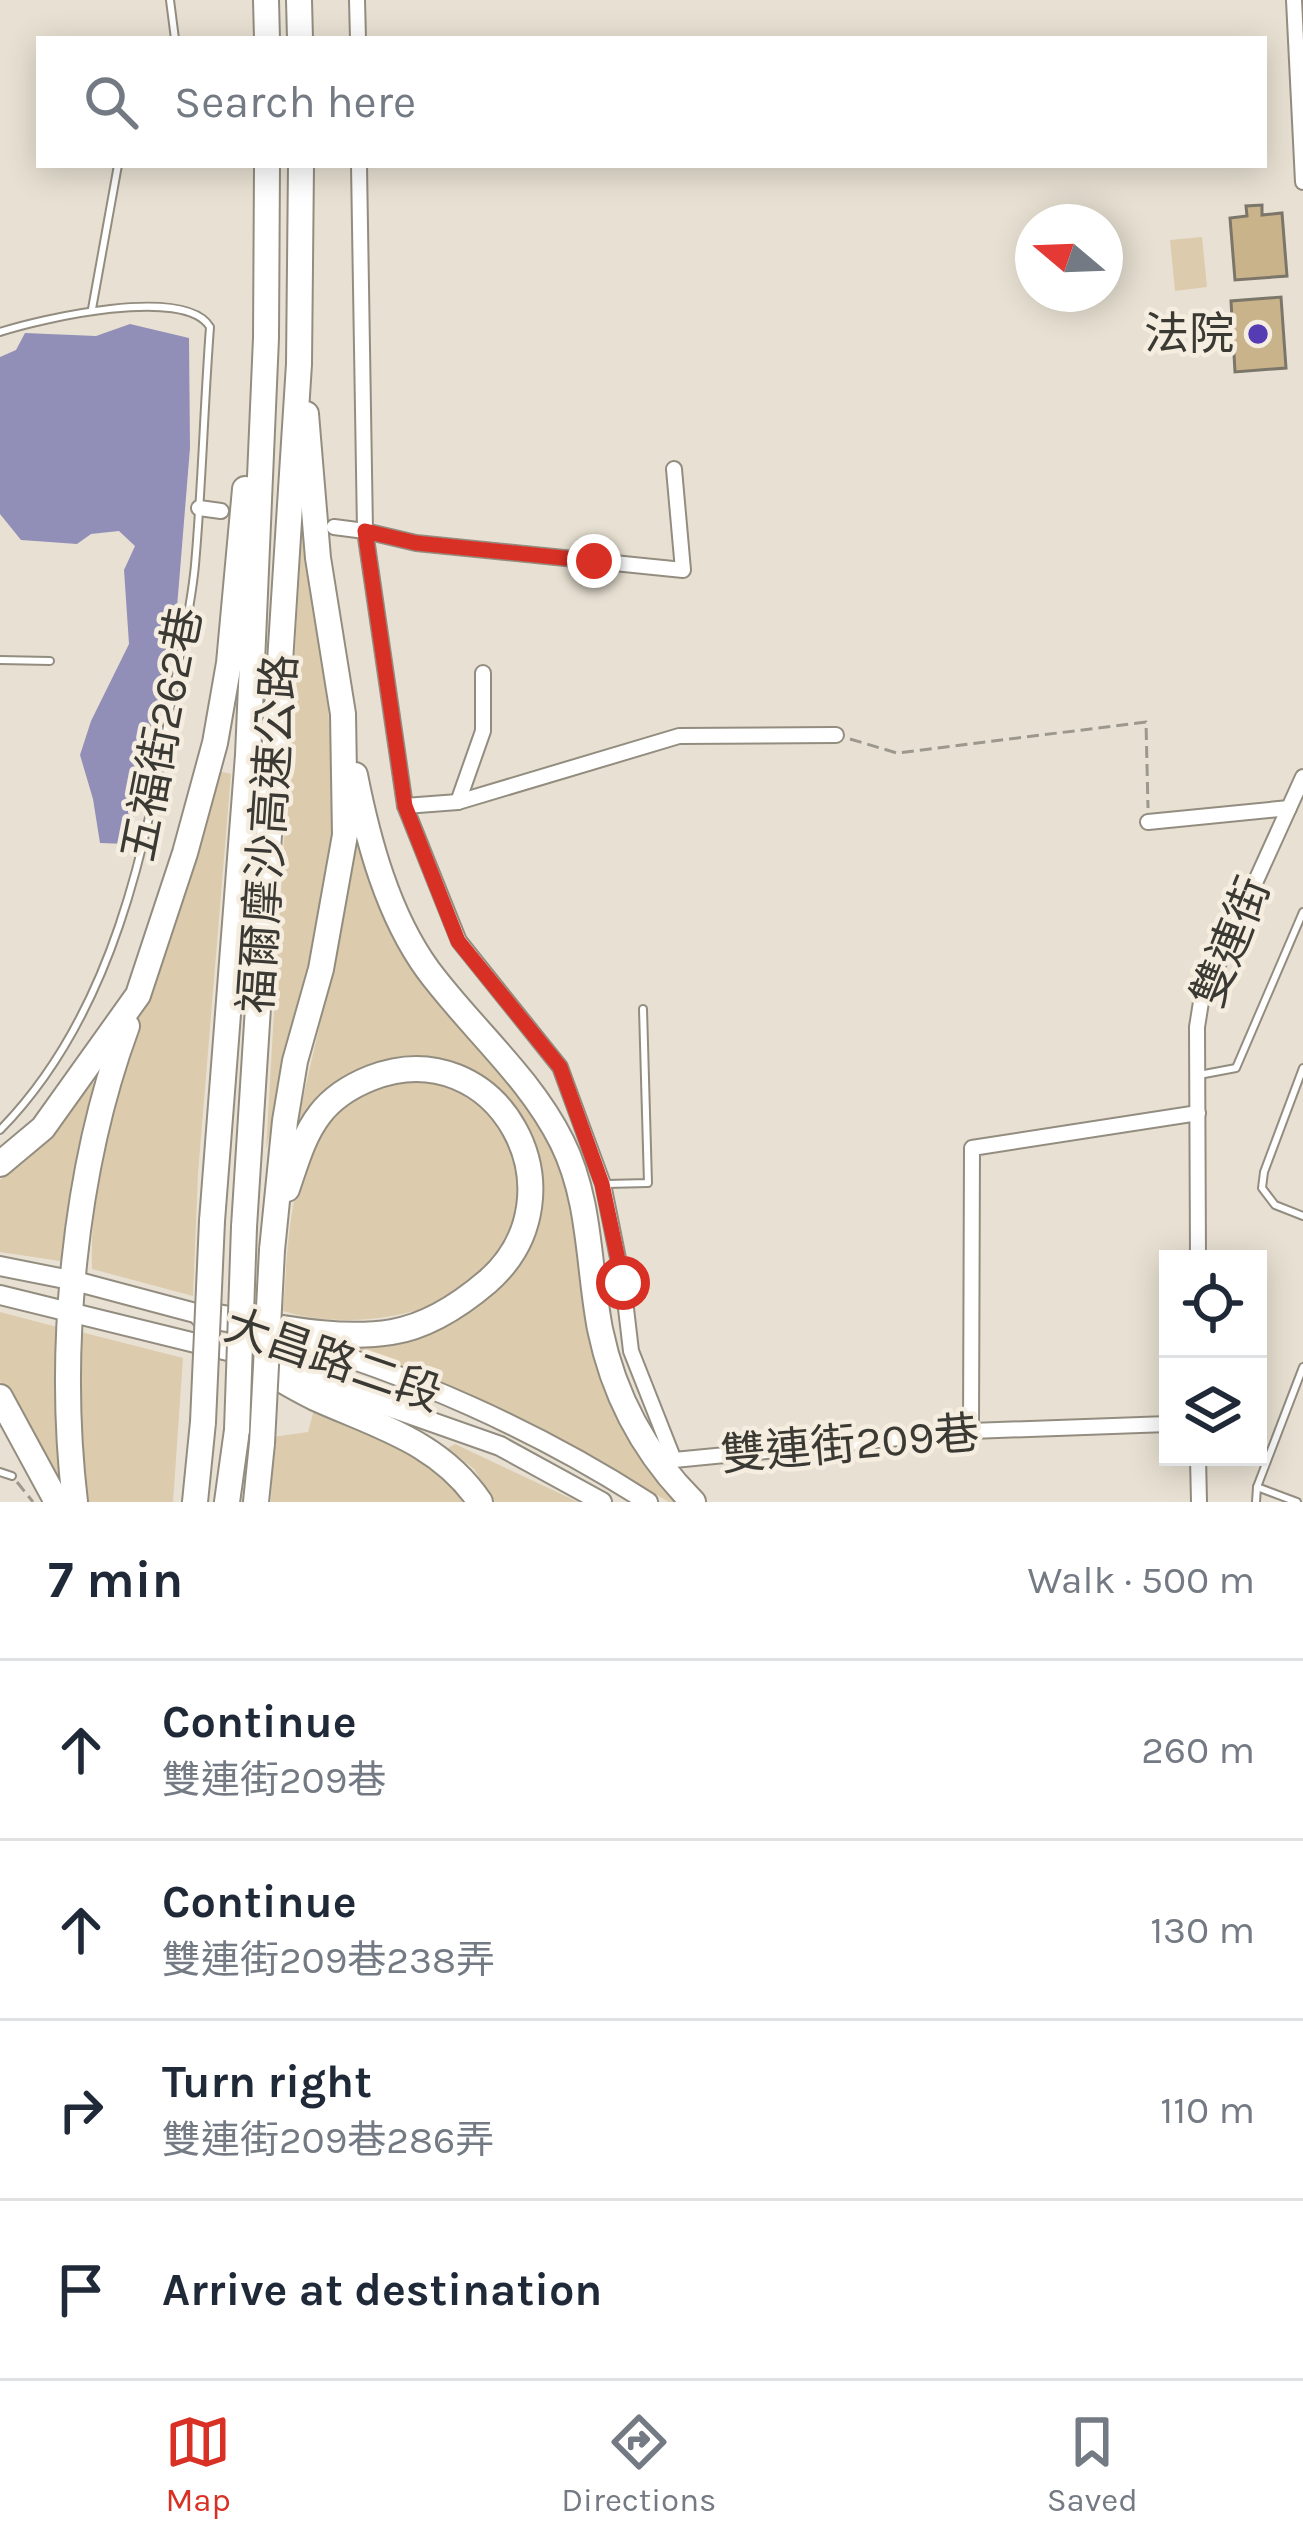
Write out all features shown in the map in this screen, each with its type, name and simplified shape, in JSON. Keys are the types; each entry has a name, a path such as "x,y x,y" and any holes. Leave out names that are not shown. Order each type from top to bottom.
{"highway":[{"path":"266,0 267,36"},
{"path":"299,0 300,36"},
{"name":"福爾摩沙高速公路","path":"195,1502 248,755 266,338 267,168"},
{"name":"福爾摩沙高速公路","path":"227,1502 237,1430 244,1226 298,364 301,168"},
{"path":"75,1502 67,1413 72,1310 94,1133 185,853 215,743 230,663 238,542 266,338"},
{"path":"298,364 310,445 318,558 344,714 362,806 386,889 426,967 532,1092 562,1143 584,1213 600,1330 617,1390 651,1455 693,1502"},
{"path":"256,1502 285,1121 321,969 345,835 344,714"},
{"path":"0,1164 43,1128 138,995"},
{"path":"202,1315 333,1333 385,1333 422,1324 456,1307 513,1255 528,1216 530,1163 509,1119 477,1088 432,1071 385,1073 350,1086 321,1112 303,1142 274,1241"},
{"path":"236,1353 314,1397 409,1437 451,1467 480,1502"},
{"path":"0,1397 57,1502"}],"main road":[{"name":"大昌路二段","path":"0,1266 75,1280 299,1342 415,1384 568,1454 648,1502"},
{"name":"大昌路二段","path":"0,1295 236,1353 500,1446 602,1502"}],"street":[{"path":"357,0 358,36"},
{"path":"1294,0 1303,182"},
{"name":"雙連街209巷","path":"359,168 365,531 405,806 458,941 560,1067 602,1184 623,1283 631,1351 674,1460 971,1431 1159,1424"},
{"path":"334,527 416,543 683,570 674,469"},
{"path":"199,508 221,511"},
{"path":"458,802 483,731 483,673"},
{"path":"405,806 458,802 680,736 836,735"},
{"name":"雙連街","path":"1198,1250 1197,1027 1201,1002 1296,810 1303,777"},
{"path":"1148,822 1296,810"},
{"path":"971,1431 972,1148 1198,1113"},
{"path":"1198,1466 1199,1502"}],"lane":[{"path":"170,0 175,36"},
{"path":"0,332 92,310 117,168"},
{"name":"五福街262巷","path":"0,1130 69,1040 125,910 160,773 194,571 210,327 204,317 193,313 143,307 92,310"},
{"path":"0,660 50,662"},
{"path":"1199,1075 1236,1068 1303,912"},
{"path":"602,1184 647,1184 643,1010"},
{"path":"1303,1068 1262,1188 1275,1205 1303,1216"},
{"path":"1256,1502 1257,1487 1303,1367"},
{"path":"0,1472 12,1476"},
{"path":"1257,1487 1297,1502"}],"path":[{"path":"836,735 897,753 1146,722 1148,822"},
{"path":"12,1476 33,1502"}],"shaded area":[{"path":"1202,237 1207,287 1175,291 1170,240"},
{"path":"302,531 326,691 332,772 330,852 303,1002 266,1150"},
{"path":"219,771 231,774 198,1173 193,1296 92,1269 94,1207 103,1144 134,1017"},
{"path":"354,813 364,866 408,963 443,1011 514,1082 556,1149 579,1254 584,1302 684,1502 669,1502 540,1427 333,1342 438,1327 476,1308 499,1288 525,1251 537,1216 541,1182 537,1148 515,1108 480,1079 437,1062 391,1061 363,1070 326,1095 296,1128 339,942"},
{"path":"412,1079 472,1099 499,1124 508,1141 518,1211 503,1252 481,1277 420,1309 349,1320 283,1311 295,1198 319,1134 341,1109 371,1090"},
{"path":"91,1082 100,1083 67,1262 0,1252 0,1180 39,1148"},
{"path":"0,1312 61,1328 57,1442 66,1502 0,1381"},
{"path":"81,1332 183,1358 173,1502 86,1502 77,1372"},
{"path":"315,1406 425,1458 469,1502 271,1502 273,1437 308,1432"},
{"path":"455,1444 578,1502 495,1502 474,1469 448,1448"}],"water":[{"path":"130,324 189,338 190,448 175,632 128,844 100,843 80,755 91,721 129,644 124,570 135,546 119,531 91,534 77,544 21,540 0,514 0,357 16,350 25,333 96,336"}],"building":[{"path":"1262,205 1262,215 1282,213 1287,276 1235,280 1230,218 1247,216 1246,206"},
{"name":"法院","path":"1281,297 1286,368 1235,372 1231,301"}],"place":[{"name":"法院","path":"1258,334"}],"route":[{"path":"594,561 416,543 365,531 405,806 458,941 560,1067 602,1184 623,1283"}]}
